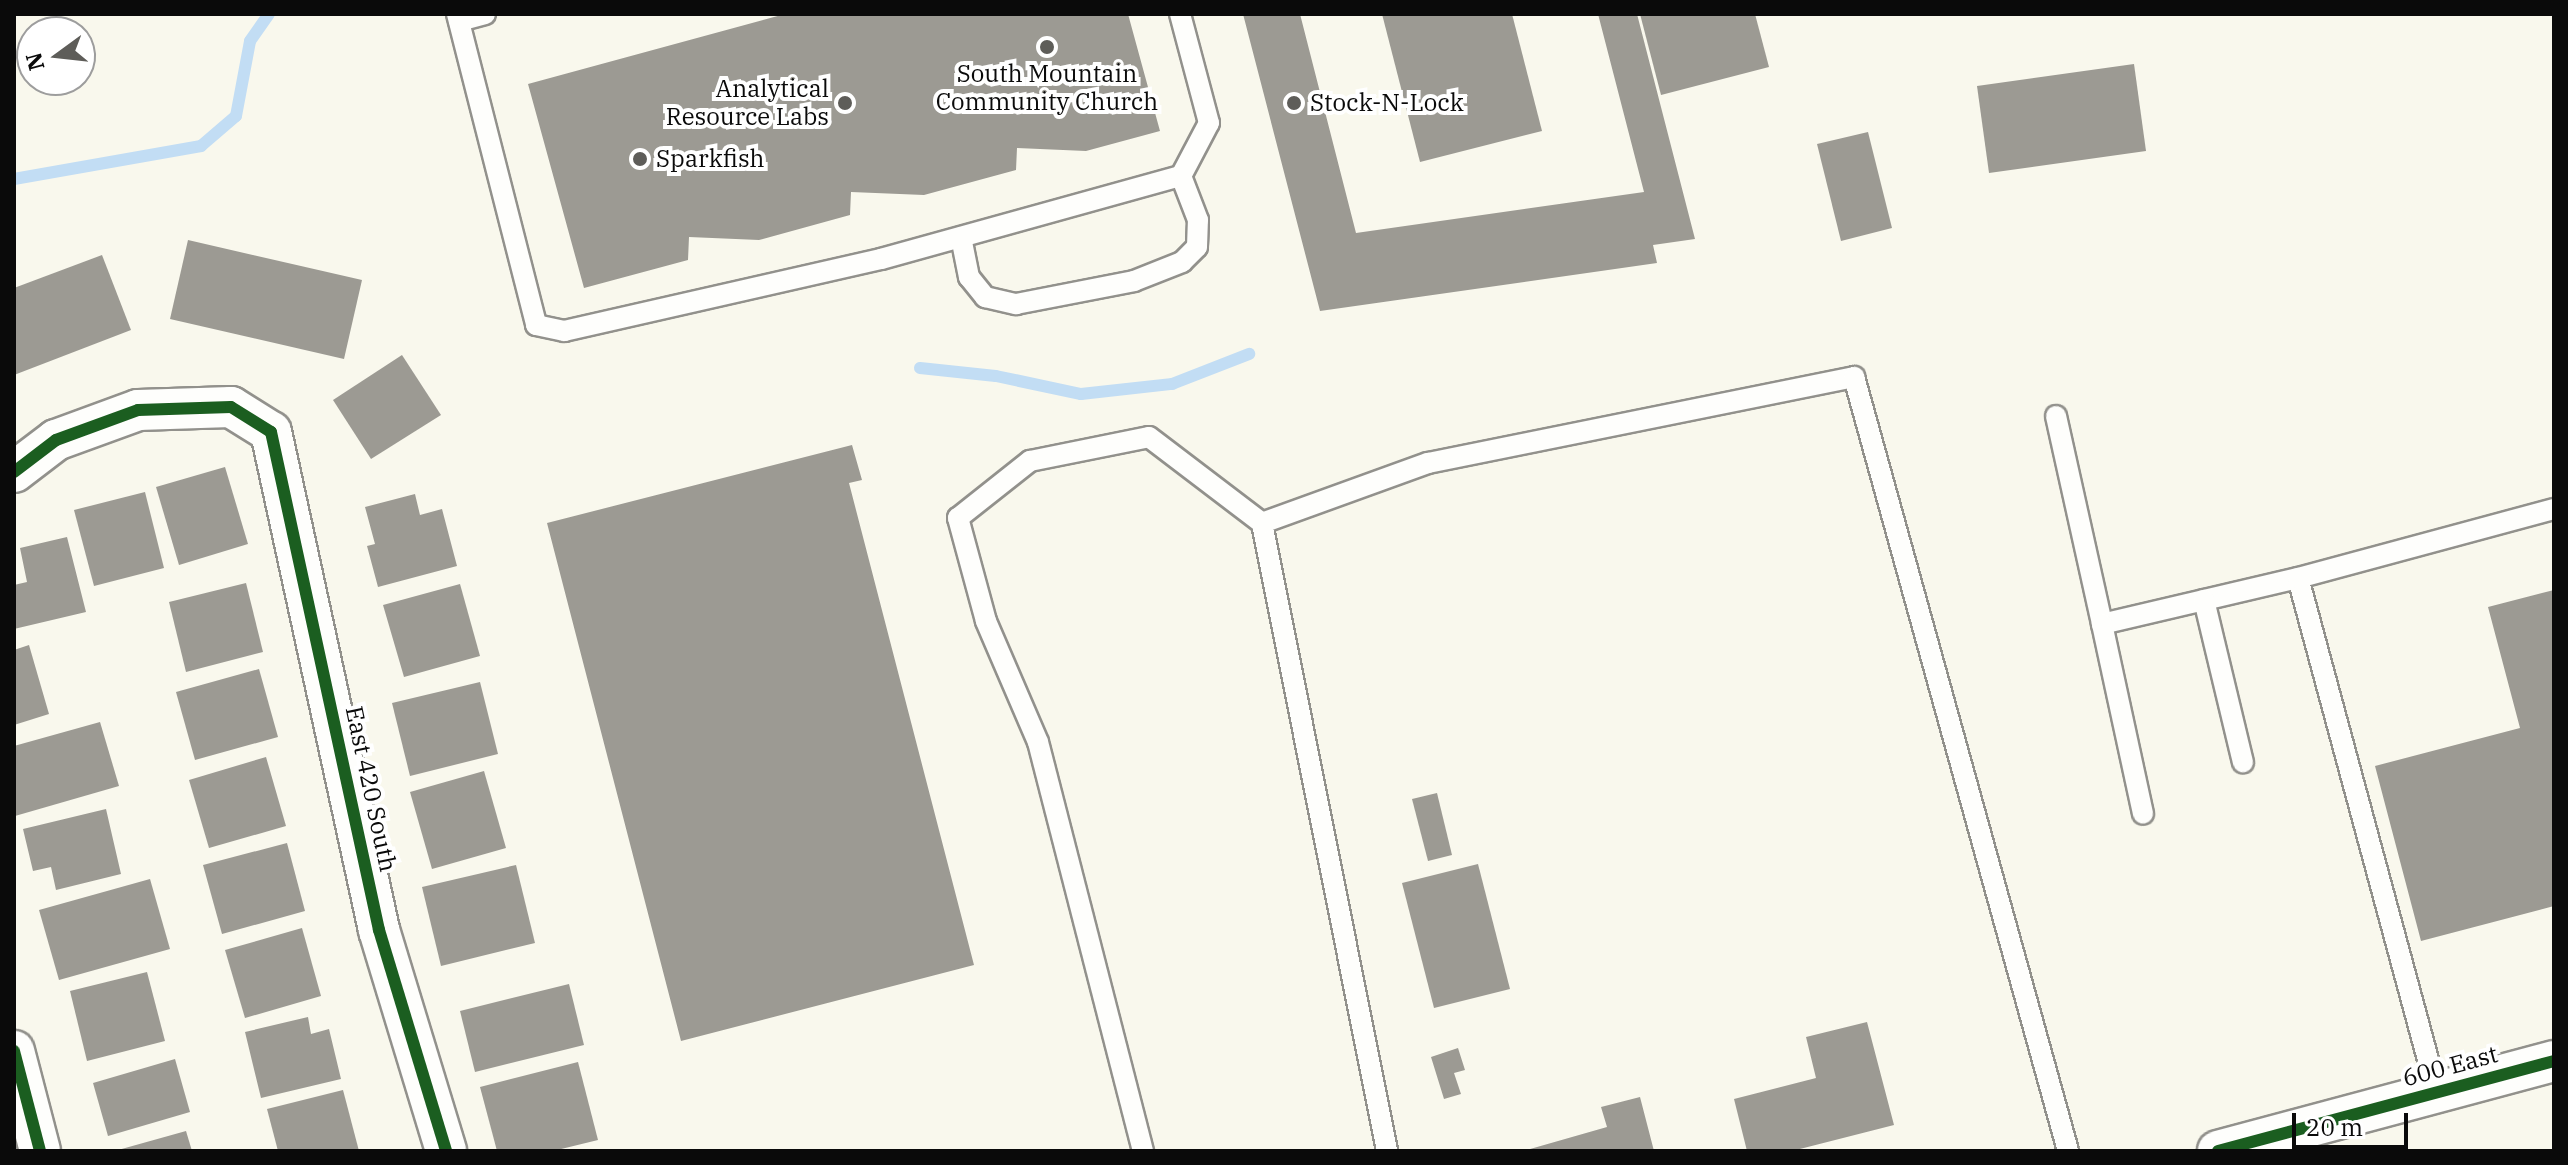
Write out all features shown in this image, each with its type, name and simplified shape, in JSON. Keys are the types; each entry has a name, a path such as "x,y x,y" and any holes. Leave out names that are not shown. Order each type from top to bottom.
{"street":[{"name":"East 420 South","path":"14,472 56,440 138,410 231,407 271,432 379,930 446,1151"},
{"path":"14,1051 40,1151"},
{"name":"600 East","path":"2218,1151 2554,1061"}],"lane":[{"path":"485,14 458,17 536,325 564,331 961,237 1181,176 1209,123 1180,14"},
{"path":"961,237 969,277 985,297 1016,304 1134,281 1182,262 1197,247 1198,220 1181,176"},
{"path":"1262,523 1428,463 1854,377 2068,1151"},
{"path":"2056,416 2143,814"},
{"path":"1143,1151 1038,742 986,621 958,518 1030,461 1149,437 1262,523 1387,1151"},
{"path":"2102,624 2298,578 2554,509"},
{"path":"2298,578 2437,1093"},
{"path":"2204,600 2243,762"}],"building":[{"path":"785,14 1128,14 1160,131 1086,151 1017,148 1016,170 924,195 851,192 850,215 759,240 689,237 688,260 584,288 528,84"},
{"name":"Stock-N-Lock","path":"1243,14 1300,14 1356,233 1644,192 1598,14 1637,14 1695,239 1653,245 1657,263 1320,311"},
{"path":"1382,14 1512,14 1542,131 1420,162"},
{"path":"1640,14 1755,14 1769,67 1661,95"},
{"path":"2134,64 2146,151 1989,173 1977,86"},
{"path":"1868,132 1892,228 1841,241 1817,144"},
{"path":"188,240 362,280 344,359 170,319"},
{"path":"102,255 131,330 14,375 14,288"},
{"path":"402,355 441,415 371,459 333,400"},
{"path":"852,445 862,480 849,483 974,965 681,1041 547,523"},
{"path":"225,467 248,544 179,565 156,487"},
{"path":"145,492 164,568 94,586 74,510"},
{"path":"415,494 420,515 442,509 457,566 378,587 367,546 375,544 365,507"},
{"path":"67,537 86,612 14,629 14,585 27,582 20,548"},
{"path":"246,583 263,652 186,672 169,602"},
{"path":"460,584 480,656 404,677 383,605"},
{"path":"2554,590 2554,906 2421,941 2375,766 2520,728 2488,607"},
{"path":"29,645 49,714 14,725 14,650"},
{"path":"259,669 278,737 195,760 176,692"},
{"path":"480,682 498,754 410,776 392,703"},
{"path":"100,722 119,786 15,816 14,746"},
{"path":"266,757 286,826 209,848 189,780"},
{"path":"484,771 506,848 432,869 410,792"},
{"path":"1437,793 1452,855 1428,861 1412,799"},
{"path":"106,809 121,874 56,890 51,867 33,871 23,829"},
{"path":"287,843 305,911 222,934 203,865"},
{"path":"1478,864 1510,989 1434,1008 1402,883"},
{"path":"516,865 535,943 441,966 422,887"},
{"path":"150,879 170,949 59,980 39,910"},
{"path":"302,928 321,996 245,1018 225,950"},
{"path":"147,972 165,1041 87,1061 70,991"},
{"path":"569,984 584,1045 475,1072 460,1011"},
{"path":"308,1017 311,1034 329,1029 341,1079 261,1098 245,1032"},
{"path":"1867,1022 1894,1125 1792,1151 1747,1151 1734,1099 1816,1078 1806,1037"},
{"path":"1458,1048 1465,1070 1454,1073 1461,1094 1444,1099 1431,1057"},
{"path":"175,1059 190,1112 108,1136 93,1083"},
{"path":"578,1062 598,1140 553,1151 497,1151 480,1087"},
{"path":"343,1090 359,1151 278,1151 267,1109"},
{"path":"1640,1097 1654,1151 1523,1151 1607,1127 1601,1107"},
{"path":"186,1131 192,1151 118,1151 118,1150"}],"waterway":[{"path":"14,179 201,146 236,116 250,41 269,14"},
{"path":"920,368 996,376 1081,394 1172,384 1249,354"}],"cycle path":[{"path":"14,472 56,440 138,410 231,407 271,432 379,930 446,1151"},
{"path":"14,1051 40,1151"},
{"path":"2218,1151 2554,1061"}],"place":[{"name":"South Mountain Community Church","path":"1047,47"},
{"name":"Analytical Resource Labs","path":"845,103"},
{"name":"Stock-N-Lock","path":"1294,103"},
{"name":"Sparkfish","path":"640,159"}]}
